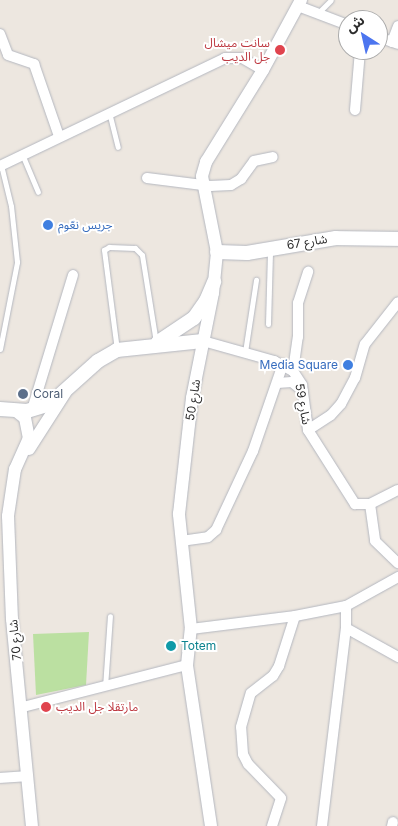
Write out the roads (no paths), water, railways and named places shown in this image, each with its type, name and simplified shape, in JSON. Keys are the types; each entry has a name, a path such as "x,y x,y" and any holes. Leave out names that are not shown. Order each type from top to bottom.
{"main road":[{"name":"شارع 67","path":"217,252 247,253 342,237 398,239"},
{"path":"138,347 173,335 194,318 206,301 214,282"},
{"path":"0,409 32,410 50,404 98,361 117,350 203,341"}],"street":[{"path":"299,3 317,14 338,21"},
{"name":"شارع 50","path":"211,826 187,665 191,629 181,541 180,501 192,398 214,282 217,252 202,185 206,162 263,70 299,3"},
{"path":"395,43 398,26"},
{"path":"0,34 8,54 34,64 59,136"},
{"path":"0,165 109,112 230,57 242,58 263,70"},
{"path":"355,110 359,60"},
{"path":"147,178 202,185 236,183 254,161 273,157"},
{"path":"293,371 298,337 298,303 308,272"},
{"path":"32,410 73,275"},
{"path":"308,430 332,415 341,404 355,378 369,338 398,302"},
{"name":"شارع 59","path":"203,341 283,364 293,371 303,391 308,430 352,501 362,506 370,504"},
{"path":"181,541 208,537 216,530 253,451 283,364"},
{"path":"277,383 292,382 303,391"},
{"path":"22,457 65,392"},
{"path":"15,410 25,418 29,432 22,457"},
{"name":"شارع 70","path":"22,457 14,474 4,516 12,619 23,707 32,826"},
{"path":"398,490 370,504 375,541 398,563"},
{"path":"191,629 295,616 346,606 398,577"},
{"path":"322,826 346,628 346,606"},
{"path":"272,826 281,798 248,764 243,754 241,727 251,693 273,676 279,666 295,616"},
{"path":"346,628 398,657"},
{"path":"23,707 187,665"},
{"path":"0,778 28,776"}],"lane":[{"path":"317,14 331,0"},
{"path":"109,112 118,147"},
{"path":"21,154 38,192"},
{"path":"0,165 11,206 17,262 0,349"},
{"path":"117,350 104,250 109,247 135,248 142,254 156,342"},
{"path":"268,324 270,248"},
{"path":"245,352 256,280"},
{"path":"105,687 110,616"}],"place":[{"name":"سانت ميشال جل الديب","path":"280,50"},
{"name":"جريس نعّوم","path":"48,225"},
{"name":"Media Square","path":"348,365"},
{"name":"Coral","path":"23,394"},
{"name":"Totem","path":"171,646"},
{"name":"مارتقلا جل الديب","path":"46,707"}]}
